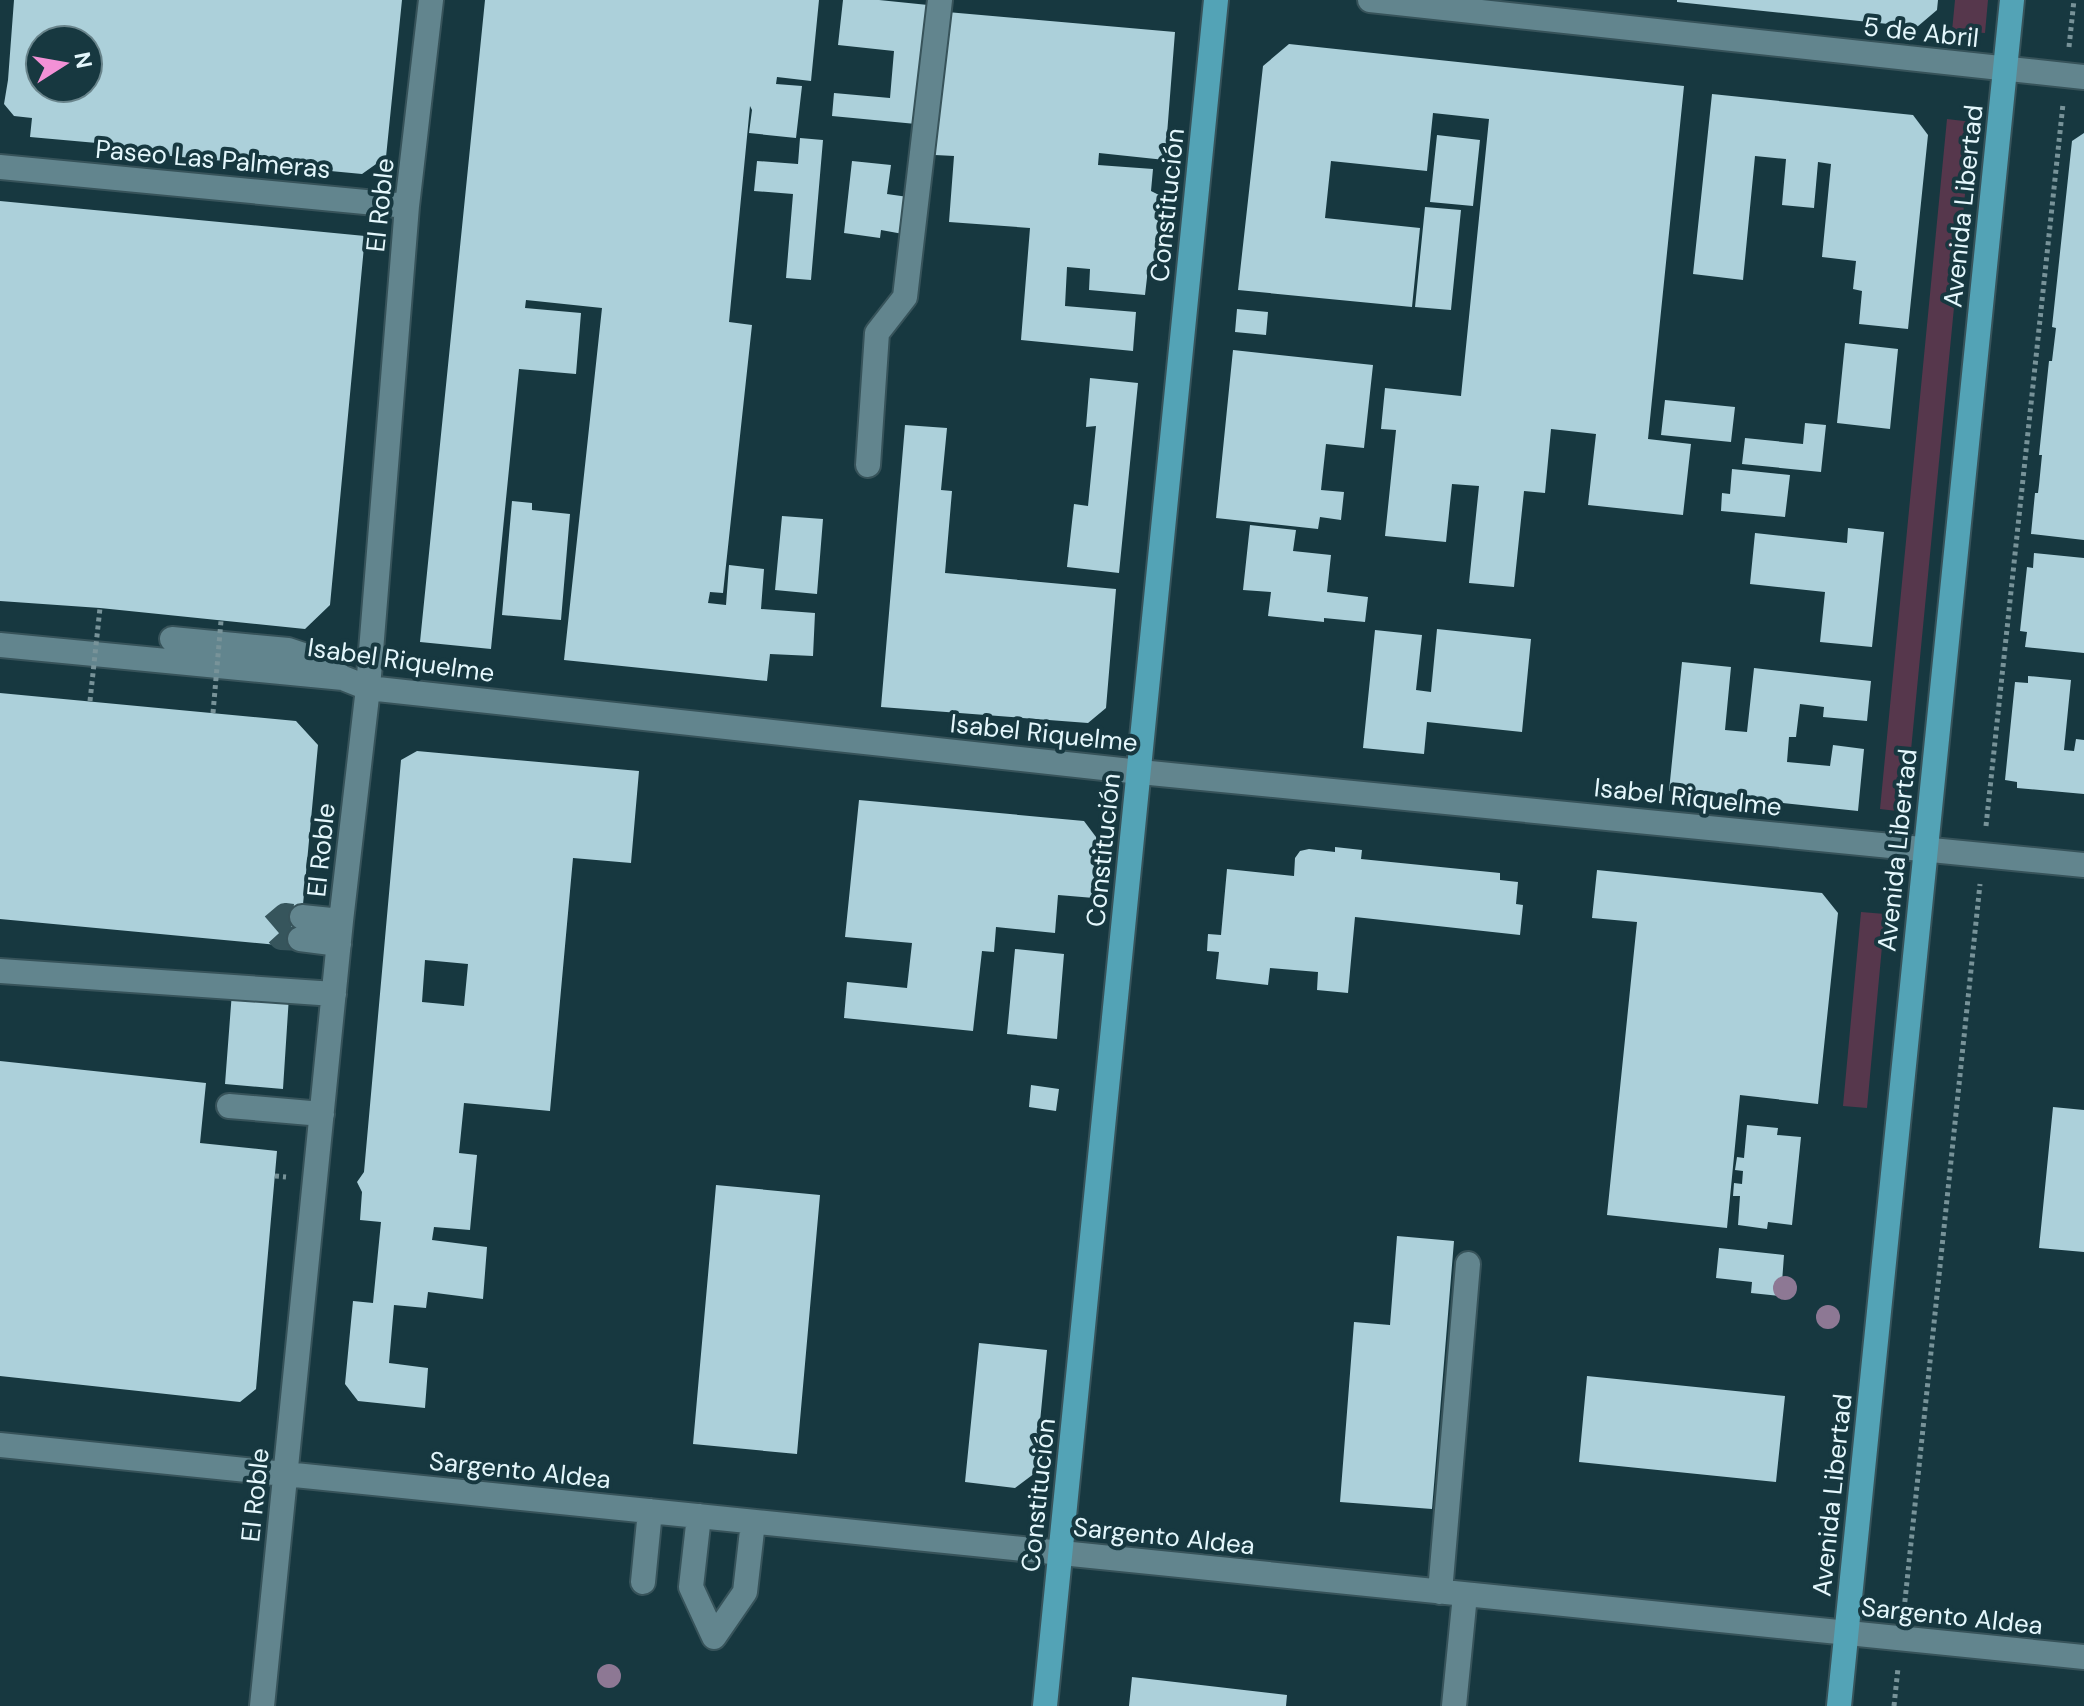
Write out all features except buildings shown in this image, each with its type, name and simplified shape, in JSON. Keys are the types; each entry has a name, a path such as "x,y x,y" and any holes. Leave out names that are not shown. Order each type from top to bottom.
{"main road":[{"name":"Constitución","path":"1045,1706 1216,0"},
{"name":"Avenida Libertad","path":"1839,1706 2012,0"}],"street":[{"name":"El Roble","path":"262,1706 340,932 368,688 407,206 431,0"},
{"path":"868,465 877,333 905,297 940,0"},
{"name":"5 de Abril","path":"1370,0 2084,77"},
{"name":"Paseo Las Palmeras","path":"0,167 407,206"},
{"path":"172,639 288,650 312,658 343,678"},
{"name":"Isabel Riquelme","path":"0,645 343,678 368,688 1140,772 2084,865"},
{"path":"301,928 340,932"},
{"path":"0,971 334,994"},
{"path":"229,1106 322,1114"},
{"path":"1454,1706 1452,1593 1468,1264"},
{"name":"Sargento Aldea","path":"0,1445 2084,1657"},
{"path":"643,1582 650,1511"},
{"path":"699,1516 691,1587 714,1637 745,1592 753,1522"}],"path":[{"path":"90,701 100,608"},
{"path":"213,713 221,621"}],"shaded area":[{"path":"1955,0 1988,0 1985,33 1952,31"},
{"path":"1947,119 1972,122 1905,812 1880,809"},
{"path":"1861,912 1885,914 1867,1108 1843,1106"}],"tunnel":[{"path":"300,939 281,938 271,927 285,915 302,917"}]}
